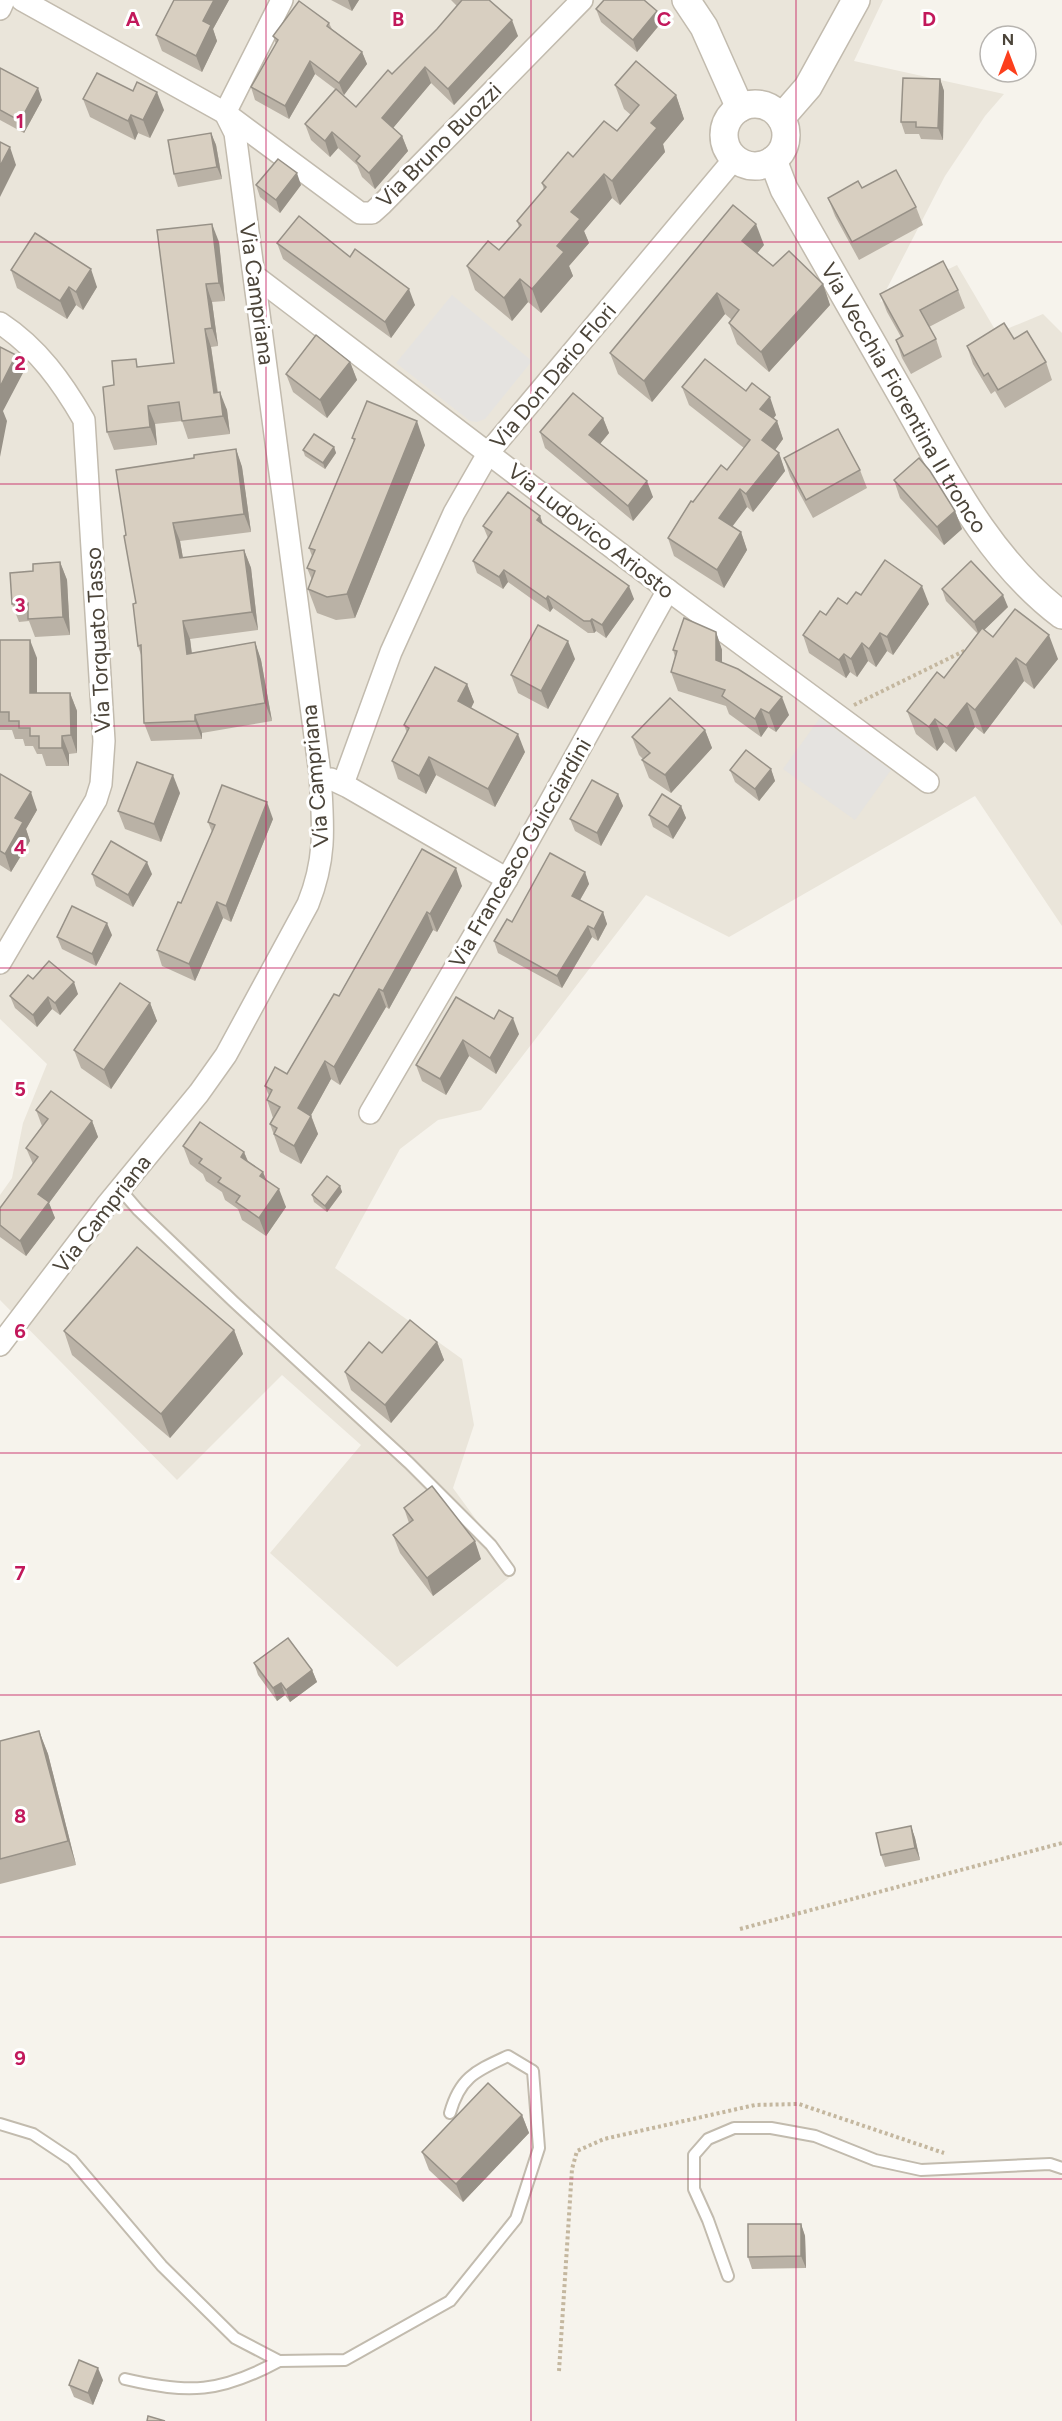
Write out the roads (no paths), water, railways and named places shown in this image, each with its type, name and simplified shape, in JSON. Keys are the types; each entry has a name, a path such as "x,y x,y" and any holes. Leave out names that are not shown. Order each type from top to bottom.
{"street":[{"path":"0,9 4,0"},
{"name":"Via Bruno Buozzi","path":"22,0 225,112 360,213 372,213 582,0"},
{"path":"225,112 282,0"},
{"path":"686,0 704,27 740,108"},
{"path":"781,118 808,87 856,0"},
{"path":"755,104 770,108 781,118 786,135 784,145 773,160 764,165 753,166 741,163 726,147 724,129 728,119 740,108 755,104"},
{"name":"Via Campriana","path":"0,1345 120,1189 199,1093 226,1055 308,904 318,879 322,855 320,774 235,133 225,112"},
{"name":"Via Don Dario Flori","path":"344,784 391,652 453,513 489,452 735,158"},
{"name":"Via Vecchia Fiorentina II tronco","path":"773,160 784,189 962,501 1002,559 1038,597 1062,615"},
{"name":"Via Ludovico Ariosto","path":"255,276 668,590 928,782"},
{"name":"Via Torquato Tasso","path":"0,323 35,350 64,385 84,420 104,741 101,784 96,800 0,963"},
{"name":"Via Francesco Guicciardini","path":"370,1113 507,879 668,590"},
{"path":"320,774 344,784 507,879"}],"lane":[{"path":"120,1189 138,1210 234,1302 418,1471 491,1545 509,1570"},
{"path":"125,2379 163,2388 202,2389 247,2378 279,2361 345,2360 450,2301 516,2218 538,2148 533,2071 508,2056 474,2072 455,2096 450,2113"},
{"path":"0,2124 33,2134 72,2160 162,2266 235,2338 279,2361"},
{"path":"728,2276 694,2188 694,2155 708,2139 734,2128 771,2128 814,2136 875,2160 921,2170 1050,2164 1062,2168"}]}
